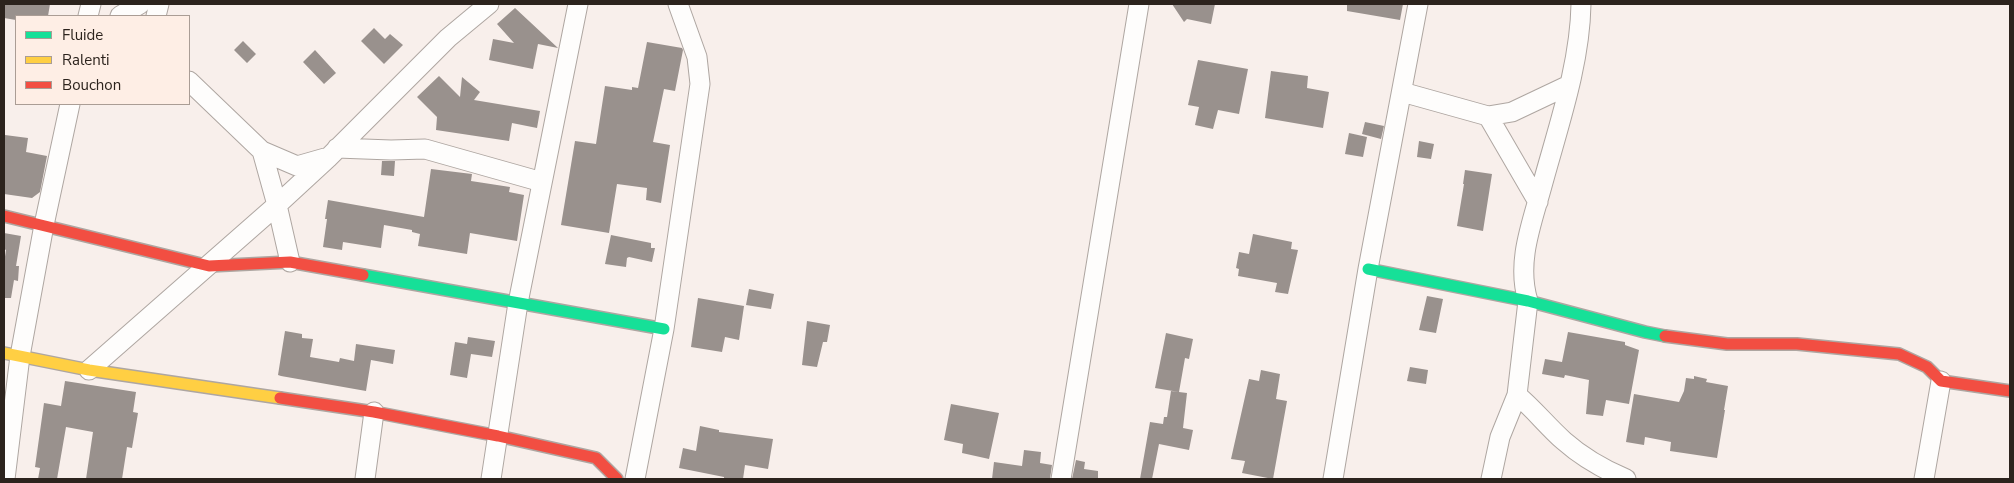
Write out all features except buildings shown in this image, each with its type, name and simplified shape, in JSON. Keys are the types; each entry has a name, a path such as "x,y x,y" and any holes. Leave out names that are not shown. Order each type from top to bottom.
{"street":[{"path":"89,370 277,205 333,153 448,38 489,4"},
{"path":"491,479 518,303 578,4"},
{"path":"636,479 664,329 700,84 697,57 678,4"},
{"path":"1061,479 1139,4"},
{"path":"1333,479 1368,269 1418,4"},
{"path":"1492,479 1500,437 1516,395 1528,301 1524,287 1523,268 1527,241 1569,85 1580,32 1581,4"},
{"path":"190,82 262,151 297,166 333,153 425,149 542,182"},
{"path":"1402,92 1488,116 1512,112 1569,85"},
{"path":"6,479 12,354 44,225 70,105"},
{"path":"1488,116 1538,202"},
{"path":"262,151 290,262"},
{"path":"4,216 209,266 290,262 664,329"},
{"path":"1368,269 1528,301 1645,332 1690,340 1727,344 1797,344 1899,354 1927,367 1941,381 2010,391"},
{"path":"12,354 89,370 374,412 498,436 596,458 617,479"},
{"path":"1924,479 1941,381"},
{"path":"1516,395 1532,408 1564,441 1599,467 1626,479"},
{"path":"365,479 374,412"}],"traffic: fast":[{"path":"1368,269 1528,301 1665,336"},
{"path":"363,275 664,329"}],"traffic: slow":[{"path":"4,353 89,370 280,398"}],"traffic: jam":[{"path":"4,216 209,266 290,262 363,275"},
{"path":"1665,336 1727,344 1797,344 1899,354 1927,367 1941,381 2010,391"},
{"path":"280,398 374,412 498,436 596,458 617,479"}]}
